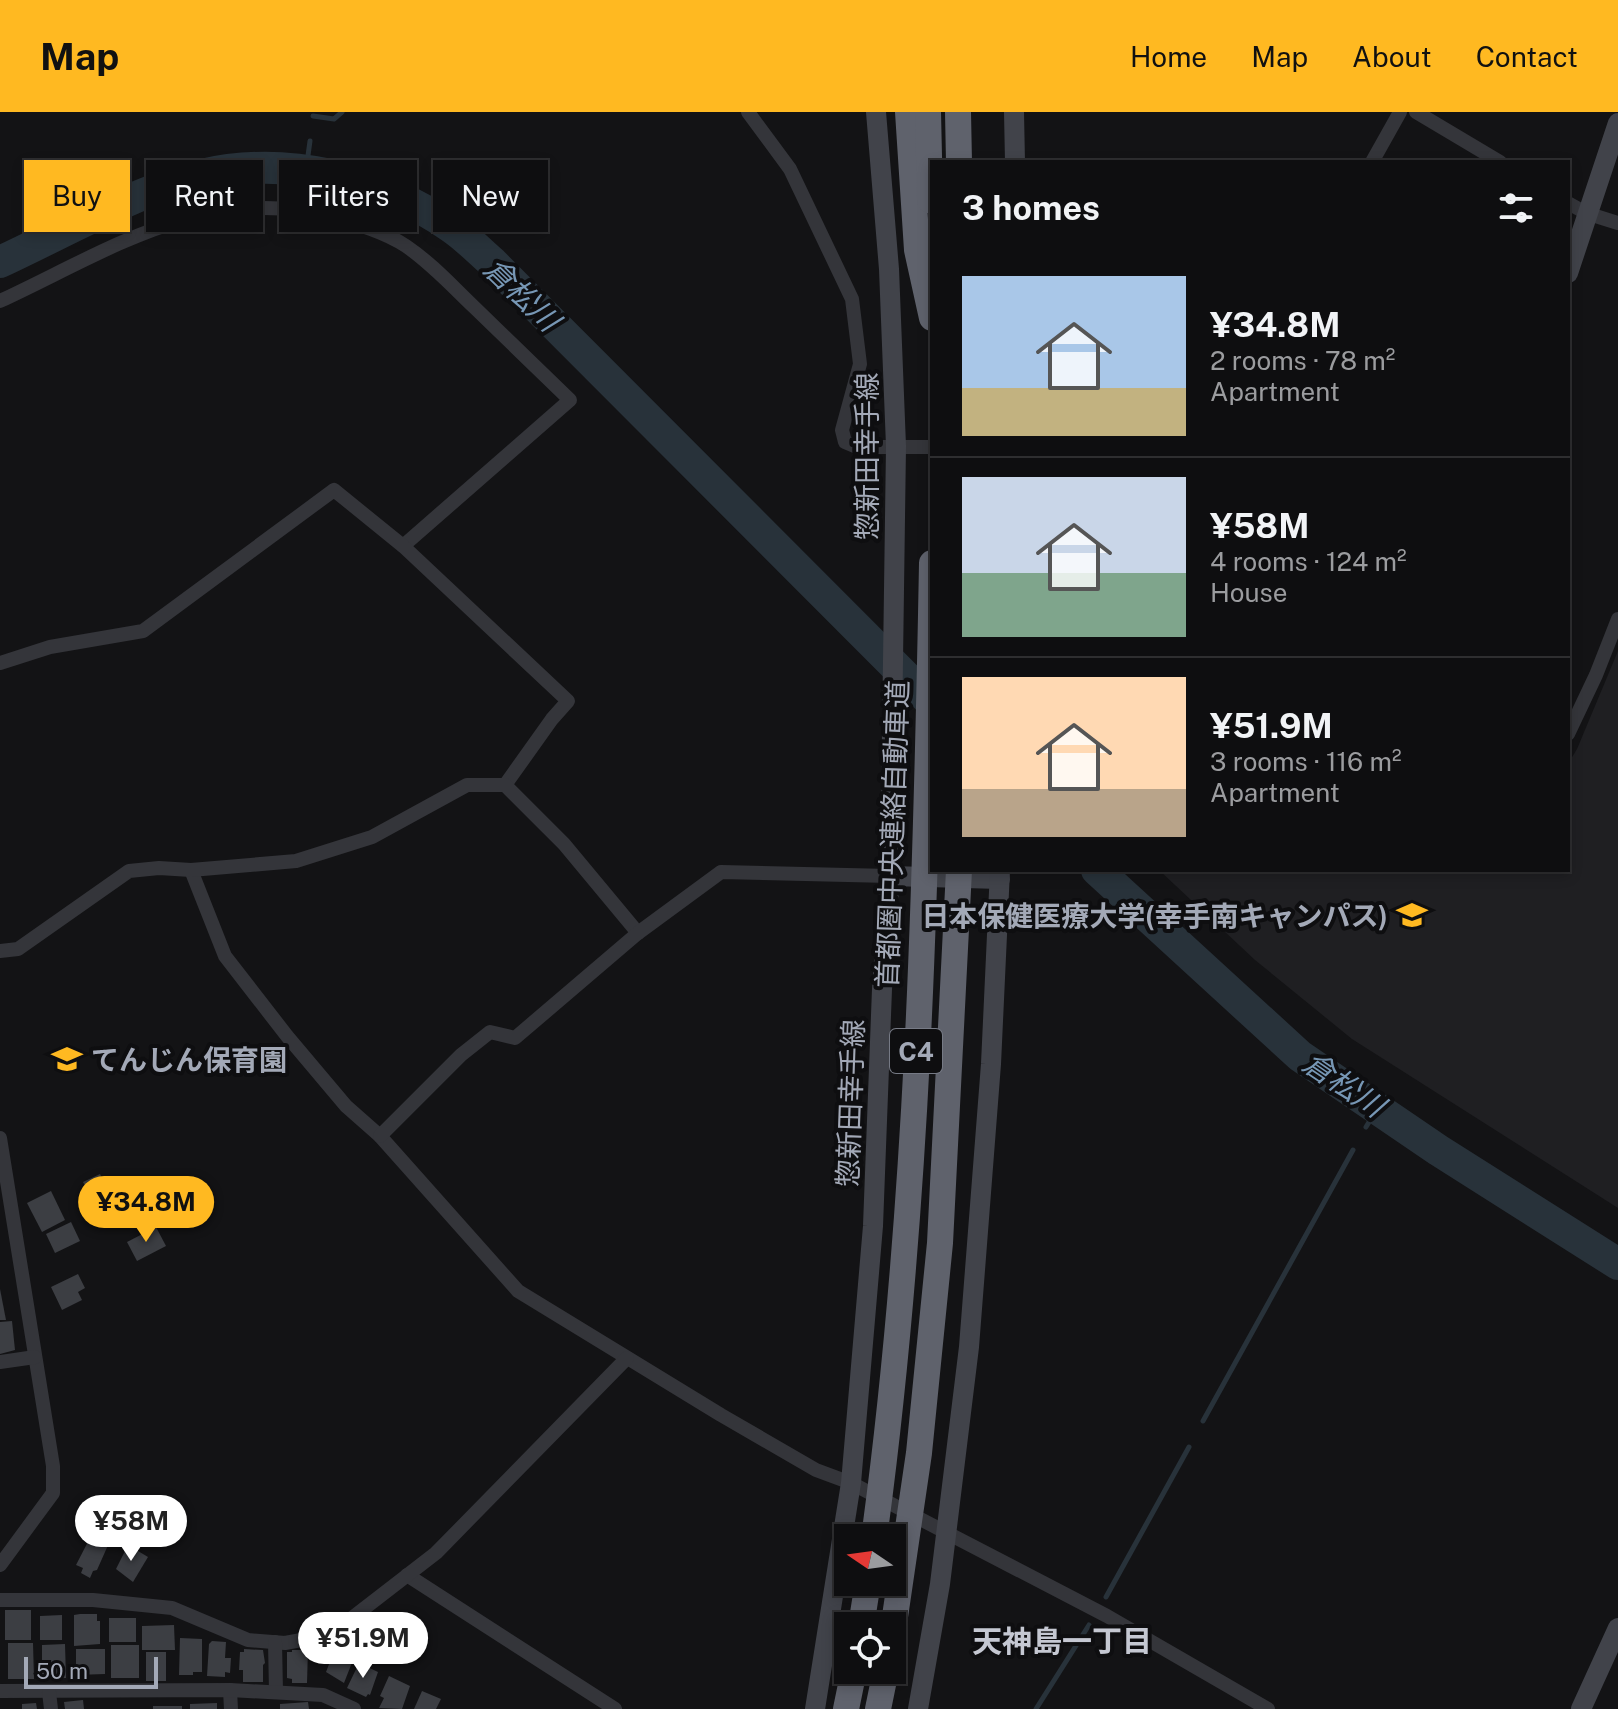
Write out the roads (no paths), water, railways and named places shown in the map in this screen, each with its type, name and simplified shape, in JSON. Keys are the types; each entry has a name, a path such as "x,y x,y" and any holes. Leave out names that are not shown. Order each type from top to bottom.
{"highway":[{"path":"908,112 917,250 930,309"},
{"path":"928,112 930,200"},
{"path":"958,112 959,160"},
{"path":"975,112 976,160"},
{"name":"首都圏中央連絡自動車道","path":"876,1524 895,1355 914,1085 924,893 930,646"},
{"name":"C4","path":"896,1612 919,1453 940,1243 959,872"},
{"path":"846,1709 851,1684"},
{"path":"878,1709 883,1684"}],"main road":[{"name":"惣新田幸手線","path":"815,1709 851,1483 873,1226 882,989 890,876 896,446 889,269 876,112"},
{"path":"1014,112 1015,160"},
{"path":"1570,266 1618,123"},
{"path":"890,876 1000,875 969,1347 947,1533 918,1709"},
{"path":"1581,1709 1618,1628"}],"street":[{"path":"748,112 790,169 852,299 860,364 842,430 845,442 857,447 930,447"},
{"path":"1373,160 1400,112"},
{"path":"1416,112 1497,160"},
{"path":"1570,204 1586,213 1618,223"},
{"path":"0,301 133,237 197,214 245,206 290,207 325,215 356,223 404,245 435,269 570,400 403,546"},
{"path":"0,663 50,647 143,631 334,490 403,546 568,701 505,785"},
{"path":"1570,730 1618,619"},
{"path":"0,951 18,949 129,871 159,868 191,870 296,861 372,837 467,785 505,785 564,844 638,933"},
{"path":"191,870 225,956 287,1036 346,1106 380,1136 518,1291 816,1470 851,1483 1107,1616 1268,1709"},
{"path":"380,1136 461,1055 490,1032 515,1038 638,933 721,872 890,876"},
{"path":"0,1138 53,1466 53,1493 0,1565"},
{"path":"0,1362 35,1357"},
{"path":"0,1600 93,1600 172,1608 248,1640 285,1643 323,1636 348,1621 446,1543 627,1358"},
{"path":"407,1575 615,1709"},
{"path":"275,1642 276,1692"},
{"path":"230,1690 231,1709"},
{"path":"0,1691 276,1692 354,1709"},
{"path":"145,1691 146,1709"},
{"path":"49,1692 51,1709"}],"waterway":[{"path":"313,116 334,119 342,112"},
{"path":"307,160 310,141"},
{"name":"倉松川","path":"0,262 151,191 201,175 234,169 299,170 332,175 394,195 451,227 493,263 930,701"},
{"name":"倉松川","path":"1099,872 1300,1056 1438,1150 1618,1264"},
{"path":"1366,1127 1377,1109"},
{"path":"1203,1421 1353,1150"},
{"path":"1106,1597 1189,1447"},
{"path":"1036,1709 1089,1625"}],"place":[{"name":"日本保健医療大学(幸手南キャンパス)","path":"1412,915"},
{"name":"てんじん保育園","path":"67,1059"}],"district":[{"name":"天神島一丁目","path":"1062,1641"}]}
